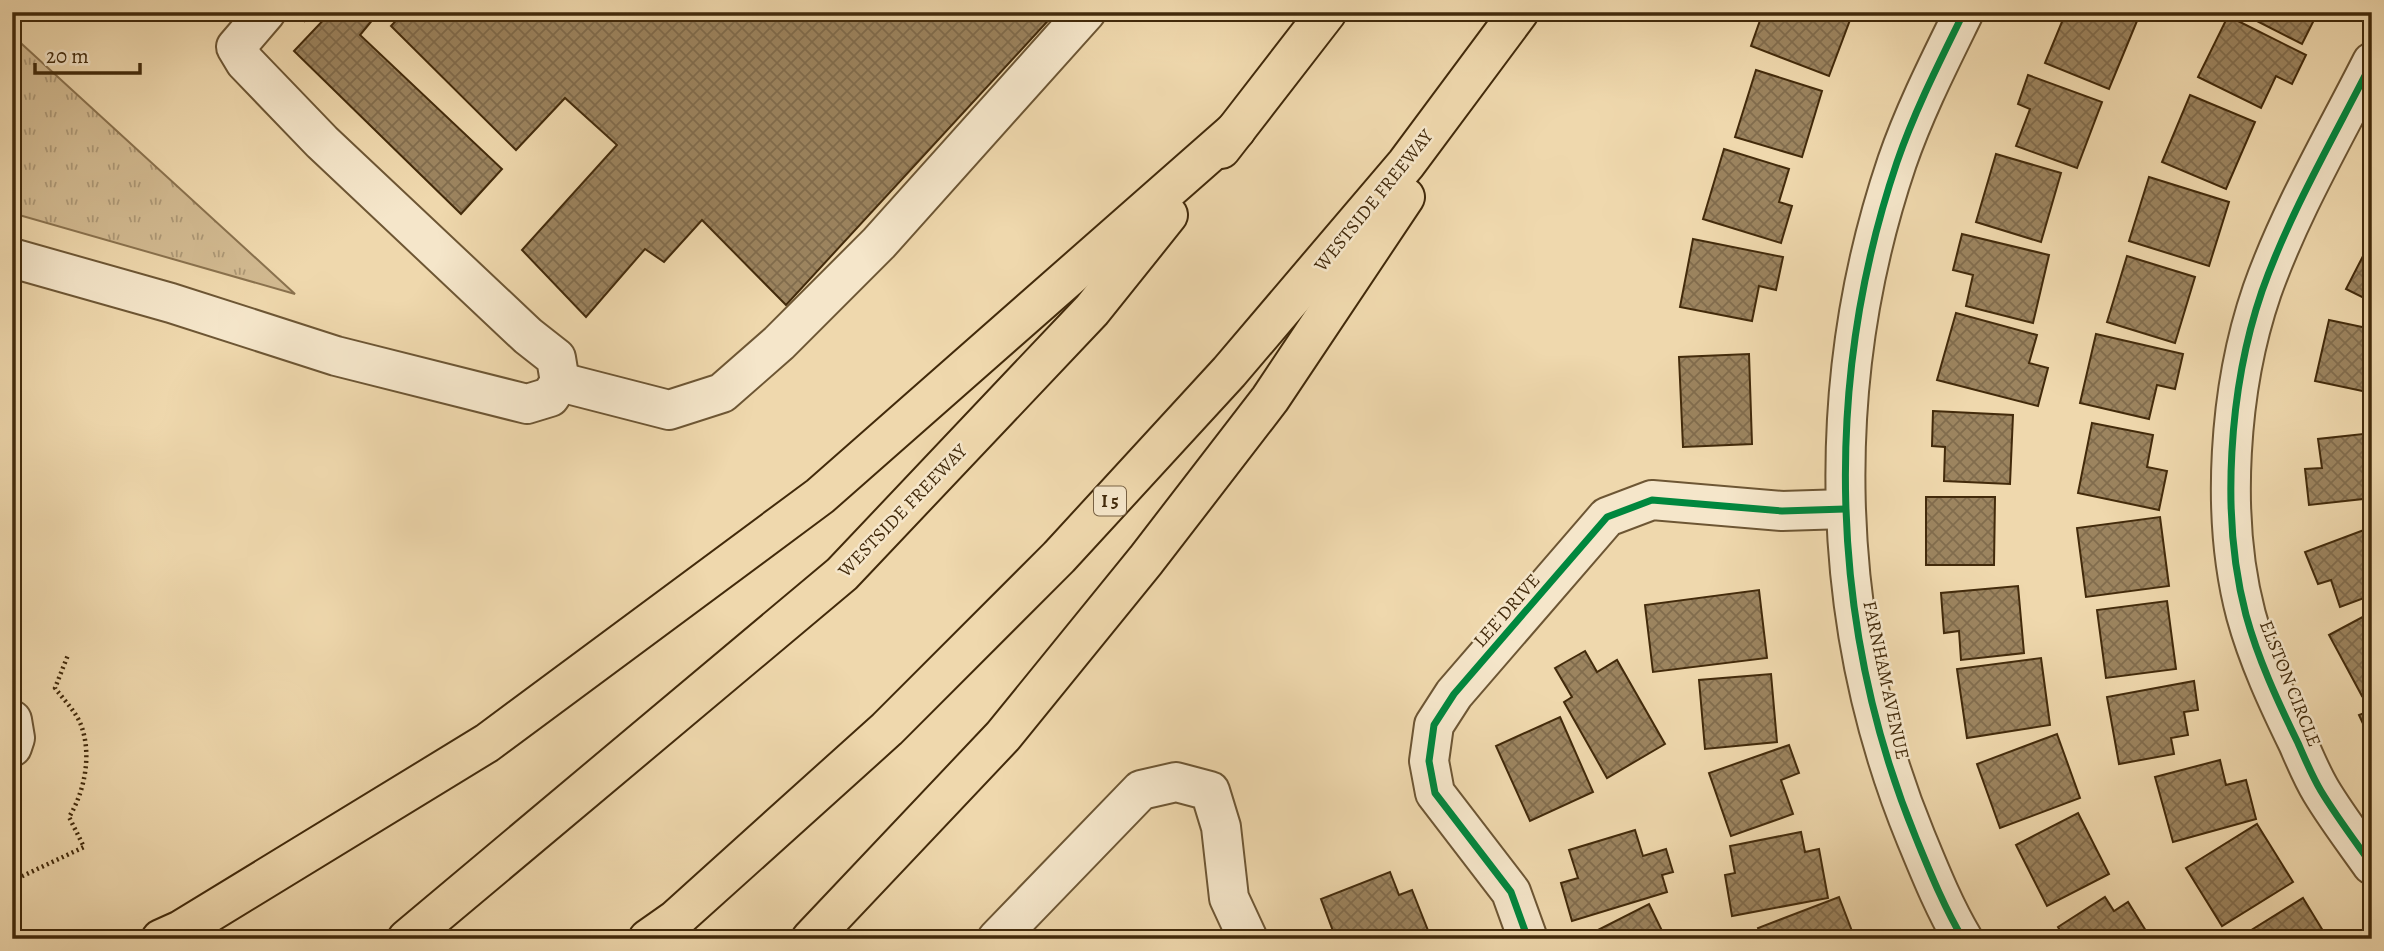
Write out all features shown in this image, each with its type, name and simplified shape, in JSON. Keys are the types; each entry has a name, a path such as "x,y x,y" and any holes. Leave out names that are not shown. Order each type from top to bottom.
{"highway":[{"name":"WESTSIDE FREEWAY","path":"407,939 842,574 1092,310 1327,12"},
{"name":"WESTSIDE FREEWAY","path":"648,939 675,919 887,729 1059,557 1229,372 1406,164 1519,12"},
{"path":"811,939 830,922 1003,736 1146,560 1270,398 1529,12"},
{"path":"161,939 488,743 820,496 1236,130"}],"street":[{"path":"12,258 171,303 337,356 527,404 550,397 560,382 556,358 528,336 322,142 245,62 236,47 266,12"},
{"path":"560,382 669,410 722,393 779,344 878,243 1086,12"},
{"name":"FARNHAM AVENUE","path":"1963,939 1946,908 1895,787 1873,712 1856,631 1844,509 1848,391 1856,326 1869,264 1898,161 1916,114 1964,12"},
{"name":"ELSTON CIRCLE","path":"2372,62 2295,212 2262,292 2245,355 2234,418 2232,479 2234,549 2246,616 2276,697 2320,790 2372,864"},
{"name":"LEE DRIVE","path":"1528,939 1511,892 1435,793 1429,761 1434,725 1454,694 1607,517 1652,500 1782,511 1844,509"},
{"path":"12,720 15,738 12,747"},
{"path":"997,939 1142,790 1176,782 1210,791 1221,827 1229,898 1248,939"}],"path":[{"path":"12,881 84,847 69,817 77,803 83,782 85,744 80,724 55,688 68,655"}],"green space":[{"path":"12,35 295,294 12,213"}],"building":[{"path":"331,12 379,12 360,35 502,169 461,214 294,51"},
{"path":"404,12 1056,12 786,305 702,220 664,262 645,249 586,317 522,250 617,145 565,98 516,150 391,26"},
{"path":"1763,12 1853,12 1829,76 1751,46"},
{"path":"2066,12 2115,12 2137,21 2109,89 2045,63"},
{"path":"2246,12 2318,12 2302,44 2245,15"},
{"path":"2228,16 2306,55 2292,84 2276,76 2261,108 2198,77"},
{"path":"1756,70 1822,91 1802,157 1735,137"},
{"path":"2028,75 2102,102 2077,168 2016,146 2030,109 2018,104"},
{"path":"2190,95 2255,122 2226,189 2162,162"},
{"path":"1724,149 1789,169 1779,202 1792,206 1781,243 1703,219"},
{"path":"1996,154 2061,173 2041,242 1976,222"},
{"path":"2149,177 2229,202 2209,266 2129,241"},
{"path":"1962,234 2049,255 2033,323 1966,306 1973,275 1953,270"},
{"path":"1693,239 1783,257 1776,290 1759,286 1752,321 1680,307"},
{"path":"2127,256 2195,277 2175,343 2107,322"},
{"path":"2363,256 2372,260 2372,302 2346,289"},
{"path":"1956,313 2037,335 2029,363 2048,368 2038,406 1937,380"},
{"path":"2329,320 2372,329 2372,393 2315,381"},
{"path":"2096,334 2183,354 2175,389 2157,385 2149,419 2080,403"},
{"path":"1749,354 1752,444 1683,447 1679,357"},
{"path":"1933,411 2013,415 2010,484 1944,481 1945,447 1932,446"},
{"path":"2092,423 2153,435 2147,467 2167,471 2159,510 2078,493"},
{"path":"2372,433 2372,498 2309,505 2305,469 2322,468 2318,439"},
{"path":"1926,497 1995,497 1994,565 1926,565"},
{"path":"2160,517 2169,586 2086,597 2077,528"},
{"path":"2372,527 2372,595 2340,607 2331,580 2318,584 2305,552"},
{"path":"2018,586 2024,653 1961,660 1959,631 1944,633 1941,593"},
{"path":"1759,590 1767,658 1653,672 1645,605"},
{"path":"2167,601 2176,669 2106,678 2097,610"},
{"path":"2372,612 2372,690 2362,696 2329,635"},
{"path":"1585,651 1597,672 1617,660 1665,744 1607,778 1564,702 1572,697 1555,668"},
{"path":"2041,658 2050,725 1967,738 1957,669"},
{"path":"1771,674 1777,742 1705,749 1699,680"},
{"path":"2194,681 2198,710 2184,712 2188,735 2171,738 2174,754 2119,764 2107,697"},
{"path":"2372,710 2372,743 2359,715"},
{"path":"1560,717 1593,792 1530,821 1496,746"},
{"path":"2057,734 2080,798 2000,828 1977,764"},
{"path":"1789,745 1799,773 1781,780 1793,814 1731,836 1709,773"},
{"path":"2220,760 2226,785 2246,780 2256,819 2173,842 2155,777"},
{"path":"2078,813 2109,874 2047,906 2016,845"},
{"path":"2257,824 2293,882 2222,926 2186,868"},
{"path":"1635,830 1643,856 1666,849 1673,872 1662,875 1667,892 1572,921 1561,883 1578,878 1569,850"},
{"path":"1801,832 1805,852 1819,849 1828,898 1732,916 1725,875 1735,873 1730,846"},
{"path":"1390,872 1399,895 1412,890 1429,933 1414,939 1336,939 1321,899"},
{"path":"1839,897 1855,939 1762,939 1758,928"},
{"path":"2105,897 2114,911 2128,902 2151,939 2065,939 2058,927"},
{"path":"2303,898 2328,939 2241,939 2240,937"},
{"path":"1649,904 1666,939 1600,939 1596,931"}],"cycle path":[{"path":"1963,939 1943,902 1916,838 1887,756 1866,673 1852,588 1846,502 1847,416 1856,330 1873,245 1904,143 1964,12"},
{"path":"2372,62 2299,204 2262,291 2242,368 2232,452 2231,495 2238,577 2246,615 2262,664 2318,785 2372,865"},
{"path":"1528,939 1511,892 1435,793 1429,761 1434,725 1454,694 1607,517 1652,500 1782,511 1845,509"}]}
